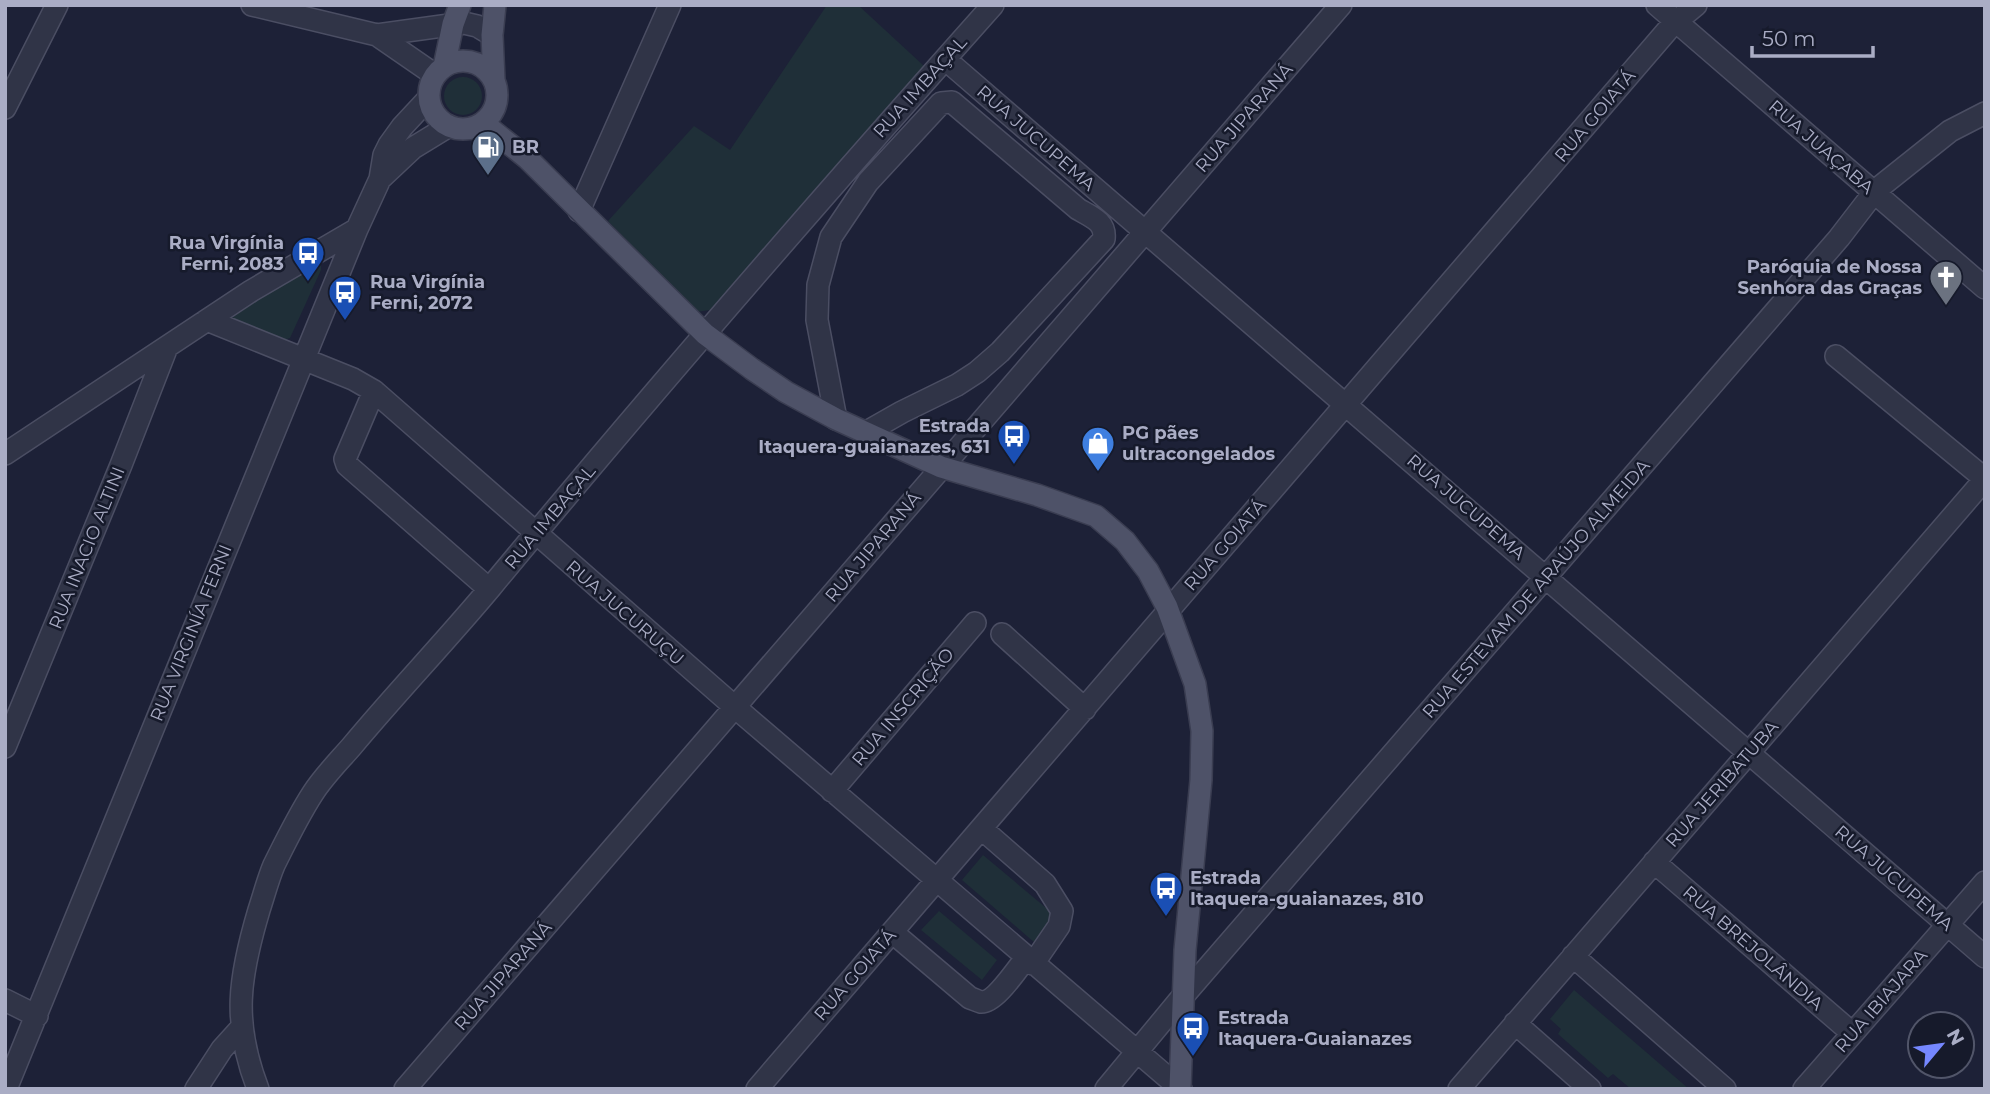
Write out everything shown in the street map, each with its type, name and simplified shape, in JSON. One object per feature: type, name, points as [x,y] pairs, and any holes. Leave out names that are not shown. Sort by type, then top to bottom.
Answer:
[{"type":"main road","points":[[456,15],[440,71],[430,86],[429,98],[439,119],[449,126],[472,128],[483,123],[492,114],[496,104],[498,92],[494,80],[492,35],[495,5]]},
{"type":"main road","points":[[440,71],[454,62],[466,61],[478,64],[494,80]]},
{"type":"main road","points":[[496,104],[527,158]]},
{"type":"main road","points":[[483,123],[527,158],[705,334],[786,392],[835,419],[941,467],[1062,503],[1096,516],[1125,541],[1148,571],[1169,611],[1195,684],[1202,731],[1201,780],[1185,950],[1181,1088]]},
{"type":"street","points":[[5,108],[11,81],[57,5]]},
{"type":"street","points":[[252,5],[377,36],[440,71]]},
{"type":"street","points":[[579,211],[670,5]]},
{"type":"street","name":"RUA IMBAÇAL","points":[[258,1089],[248,1063],[239,1009],[250,942],[272,870],[314,791],[705,334],[993,5]]},
{"type":"street","name":"RUA JIPARANÁ","points":[[405,1089],[1341,5]]},
{"type":"street","name":"RUA JUAÇABA","points":[[1657,5],[1874,193],[1981,278]]},
{"type":"street","name":"RUA GOIATÁ","points":[[757,1089],[1676,22],[1696,5]]},
{"type":"street","points":[[377,36],[418,31],[456,15],[492,35]]},
{"type":"street","name":"RUA JUCUPEMA","points":[[945,59],[1985,957]]},
{"type":"street","name":"RUA VIRGINÍA FERNI","points":[[6,1089],[181,654],[380,179],[384,155],[402,127],[429,98]]},
{"type":"street","points":[[835,419],[817,320],[818,285],[831,237],[875,174],[941,103],[952,102],[1078,209],[1100,222],[1104,228],[1104,239],[1000,352],[977,372],[865,433]]},
{"type":"street","name":"RUA ESTEVAM DE ARAÚJO ALMEIDA","points":[[1106,1089],[1839,238],[1874,193],[1950,131],[1985,113]]},
{"type":"street","name":"RUA VIRGINÍA FERNI","points":[[380,179],[413,148],[449,126]]},
{"type":"street","points":[[5,454],[251,291],[357,229]]},
{"type":"street","name":"RUA JUCURUÇU","points":[[208,320],[304,358],[374,391],[534,534],[1029,961]]},
{"type":"street","name":"RUA INACIO ALTINI","points":[[5,747],[167,347]]},
{"type":"street","points":[[1836,356],[1985,479]]},
{"type":"street","points":[[374,391],[345,462],[489,589]]},
{"type":"street","name":"RUA JERIBATUBA","points":[[1459,1089],[1985,479]]},
{"type":"street","name":"RUA INSCRIÇÃO","points":[[832,791],[975,623]]},
{"type":"street","points":[[1002,634],[1085,709]]},
{"type":"street","points":[[892,932],[970,998],[981,1002],[990,1000],[1029,961],[1059,926],[1062,911],[1045,884],[982,829]]},
{"type":"street","name":"RUA BREJOLÂNDIA","points":[[1654,862],[1852,1034]]},
{"type":"street","name":"RUA IBIAJARA","points":[[1804,1089],[1985,882]]},
{"type":"street","points":[[1573,956],[1725,1089]]},
{"type":"street","points":[[1029,961],[1181,1088]]},
{"type":"street","points":[[5,1000],[37,1016]]},
{"type":"street","points":[[1515,1023],[1590,1089]]},
{"type":"street","points":[[196,1089],[222,1049],[241,1028]]},
{"type":"shaded area","points":[[827,5],[858,5],[924,66],[710,310],[696,312],[608,221],[694,126],[730,150]]},
{"type":"shaded area","points":[[463,77],[476,83],[482,96],[476,109],[463,115],[450,109],[444,96],[450,83]]},
{"type":"shaded area","points":[[311,262],[321,265],[321,270],[290,338],[283,340],[229,320]]},
{"type":"shaded area","points":[[983,855],[1057,917],[1035,943],[962,880]]},
{"type":"shaded area","points":[[939,911],[997,960],[982,980],[921,930]]},
{"type":"shaded area","points":[[1574,990],[1689,1089],[1631,1089],[1613,1074],[1608,1078],[1558,1034],[1561,1029],[1550,1019]]},
{"type":"place","name":"BR","points":[[488,177]]},
{"type":"place","name":"Rua Virgínia Ferni, 2083","points":[[308,283]]},
{"type":"place","name":"Paróquia de Nossa Senhora das Graças","points":[[1946,307]]},
{"type":"place","name":"Rua Virgínia Ferni, 2072","points":[[345,322]]},
{"type":"place","name":"Estrada Itaquera-guaianazes, 631","points":[[1014,466]]},
{"type":"place","name":"PG pães ultracongelados","points":[[1098,473]]},
{"type":"place","name":"Estrada Itaquera-guaianazes, 810","points":[[1166,918]]},
{"type":"place","name":"Estrada Itaquera-Guaianazes","points":[[1193,1058]]}]
